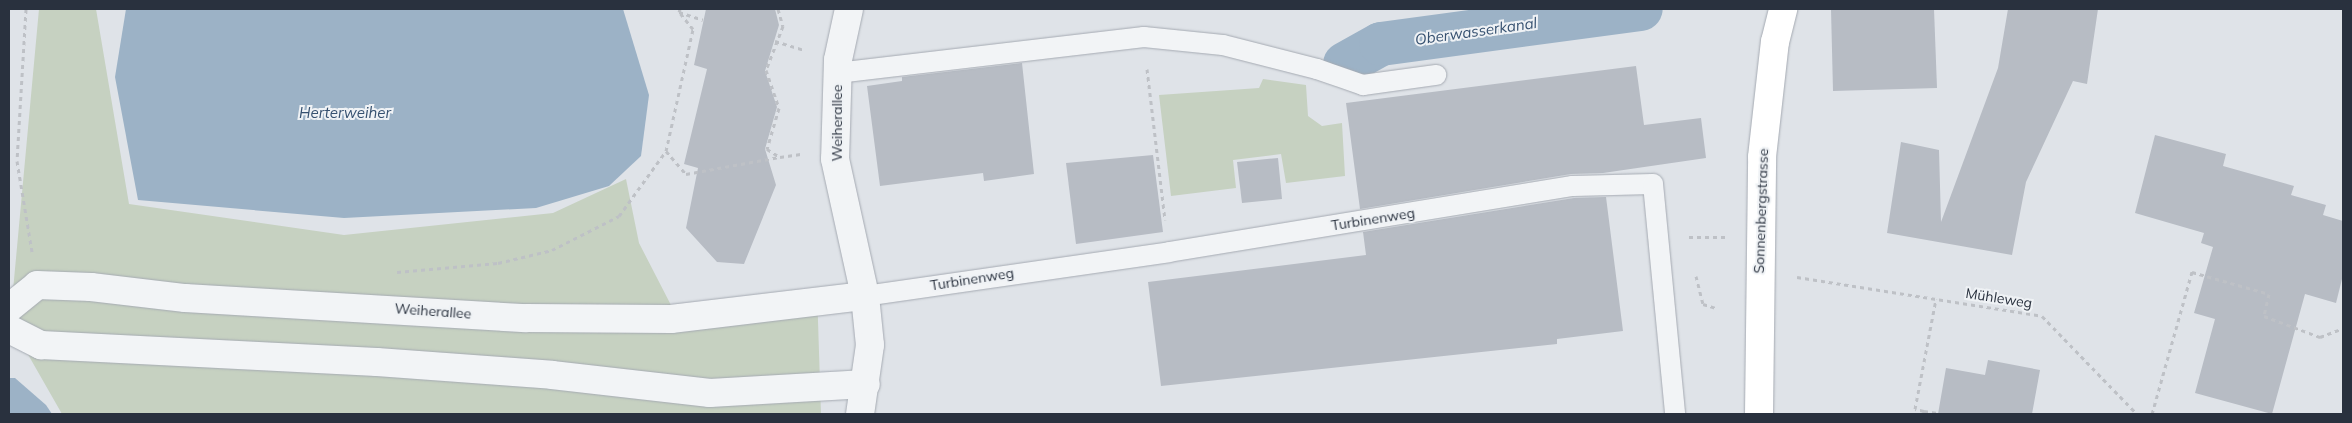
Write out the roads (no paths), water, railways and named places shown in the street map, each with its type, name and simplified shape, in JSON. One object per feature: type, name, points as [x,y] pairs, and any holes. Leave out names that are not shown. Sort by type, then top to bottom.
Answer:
[{"type":"street","name":"Weiherallee","points":[[849,9],[838,73],[835,148],[865,296],[870,345],[866,384],[860,414]]},
{"type":"street","name":"Sonnenbergstrasse","points":[[1759,414],[1762,157],[1776,42],[1783,9]]},
{"type":"street","name":"Weiherallee","points":[[9,308],[37,285],[91,287],[185,298],[362,306],[526,318],[671,319],[865,296]]},
{"type":"street","points":[[9,329],[41,345],[377,362],[552,375],[710,393],[866,384]]},
{"type":"lane","points":[[838,73],[1144,38],[1223,45],[1318,69],[1363,85],[1436,75]]},
{"type":"lane","name":"Turbinenweg","points":[[865,296],[1169,252],[1573,186],[1654,184],[1675,414]]},
{"type":"water","name":"Herterweiher","points":[[126,9],[623,9],[649,95],[641,156],[609,186],[536,208],[344,218],[138,200],[115,77]]},
{"type":"water","points":[[9,378],[15,378],[46,405],[52,414],[9,414]]},
{"type":"waterway","name":"Oberwasserkanal","points":[[1345,64],[1381,44],[1641,9]]}]
